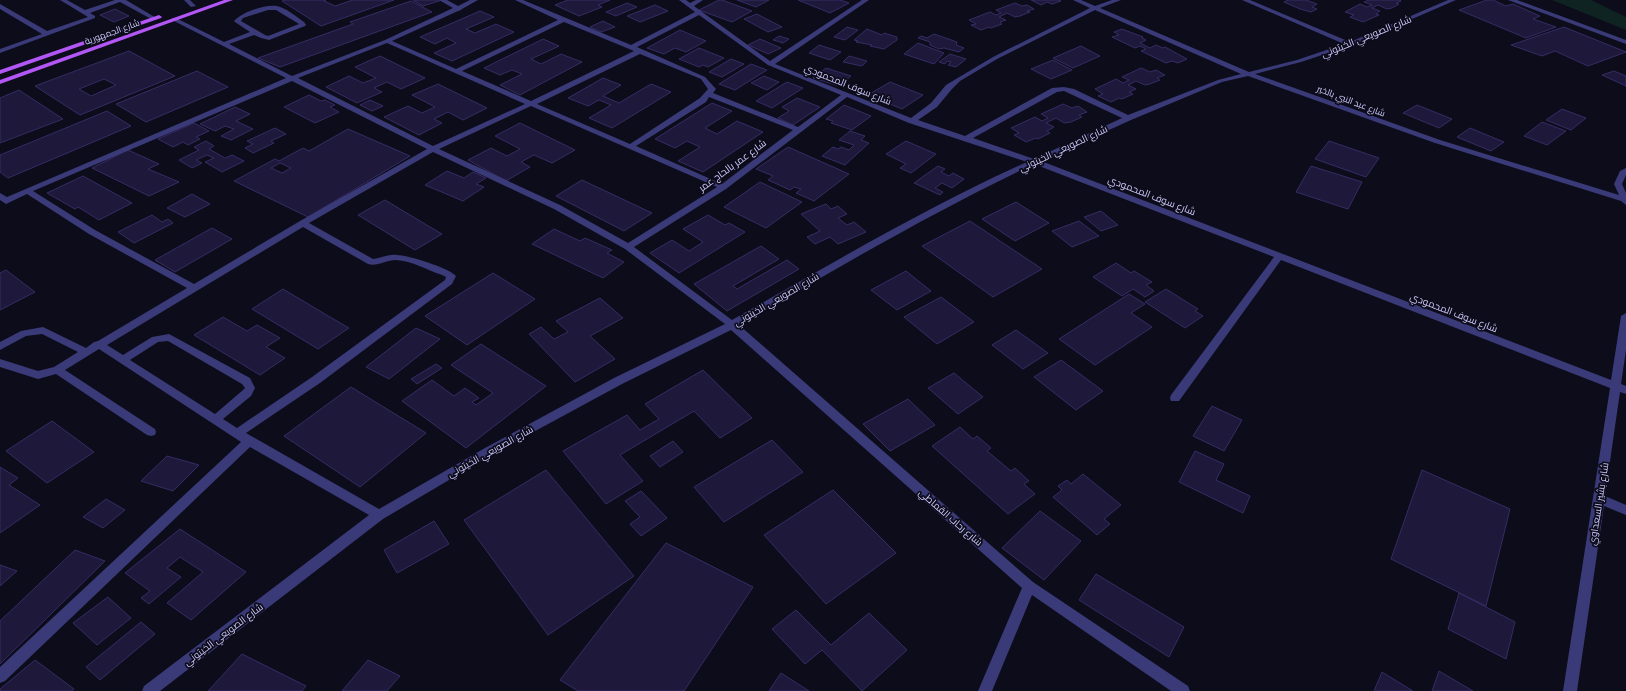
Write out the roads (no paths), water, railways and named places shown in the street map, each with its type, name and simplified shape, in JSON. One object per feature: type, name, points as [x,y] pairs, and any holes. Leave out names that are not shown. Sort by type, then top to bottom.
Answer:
[{"type":"main road","name":"شارع الجمهورية","points":[[0,72],[210,0]]},
{"type":"main road","name":"شارع الجمهورية","points":[[0,82],[230,0]]},
{"type":"street","points":[[0,51],[93,17],[63,0]]},
{"type":"street","points":[[86,12],[121,0],[155,18]]},
{"type":"street","points":[[187,0],[193,6]]},
{"type":"street","points":[[442,0],[459,8]]},
{"type":"street","points":[[2,201],[292,78],[387,41],[475,0]]},
{"type":"street","points":[[518,0],[703,78],[709,84],[712,89],[703,100],[631,146]]},
{"type":"street","name":"شارع سوف المحمودي","points":[[682,0],[770,64],[845,95],[912,121],[1033,161],[1621,388]]},
{"type":"street","points":[[690,6],[700,0]]},
{"type":"street","points":[[770,64],[866,0]]},
{"type":"street","name":"شارع عبد النبي بالخير","points":[[1076,0],[1250,75],[1420,136],[1625,201]]},
{"type":"street","points":[[912,121],[934,105],[949,87],[958,80],[1036,36],[1095,8],[1118,0]]},
{"type":"street","points":[[1245,0],[1350,44]]},
{"type":"street","name":"شارع الصويعي الخيتوني","points":[[149,691],[379,515],[489,451],[618,381],[732,325],[887,235],[974,189],[1128,118],[1220,81],[1250,75],[1350,44],[1453,0]]},
{"type":"street","points":[[1511,0],[1626,42]]},
{"type":"street","points":[[0,6],[47,34]]},
{"type":"street","points":[[224,44],[255,32],[266,38],[273,37],[299,28],[303,24],[275,8],[268,8],[237,20],[255,32]]},
{"type":"street","points":[[630,48],[699,13]]},
{"type":"street","name":"شارع رحاب القماطي","points":[[174,19],[434,149],[557,207],[628,247],[732,325],[1029,586],[1183,691]]},
{"type":"street","points":[[457,71],[563,20]]},
{"type":"street","points":[[387,41],[723,187]]},
{"type":"street","points":[[0,363],[38,375],[57,370],[98,344],[303,223],[434,149],[533,104],[640,51]]},
{"type":"street","points":[[966,139],[1055,90],[1064,89],[1071,91],[1128,118]]},
{"type":"street","points":[[709,94],[799,130]]},
{"type":"street","name":"شارع عمر بالحاج عمر","points":[[628,247],[723,187],[845,95]]},
{"type":"street","points":[[1625,201],[1618,184],[1626,170]]},
{"type":"street","points":[[27,191],[92,232],[194,288]]},
{"type":"street","points":[[238,433],[316,380],[449,282],[451,276],[404,258],[390,258],[381,262],[372,262],[303,223]]},
{"type":"street","points":[[1175,398],[1280,256]]},
{"type":"street","name":"شارع بشير السعداوي","points":[[1570,691],[1599,499],[1621,388],[1626,316]]},
{"type":"street","points":[[0,346],[24,333],[43,330],[86,352]]},
{"type":"street","points":[[122,360],[156,339],[169,337],[246,380],[250,388],[247,393],[216,419]]},
{"type":"street","points":[[98,344],[249,440],[379,515]]},
{"type":"street","points":[[57,370],[151,432]]},
{"type":"street","points":[[0,676],[249,440]]},
{"type":"street","points":[[1599,499],[1626,510]]},
{"type":"street","points":[[985,691],[1029,586]]}]
